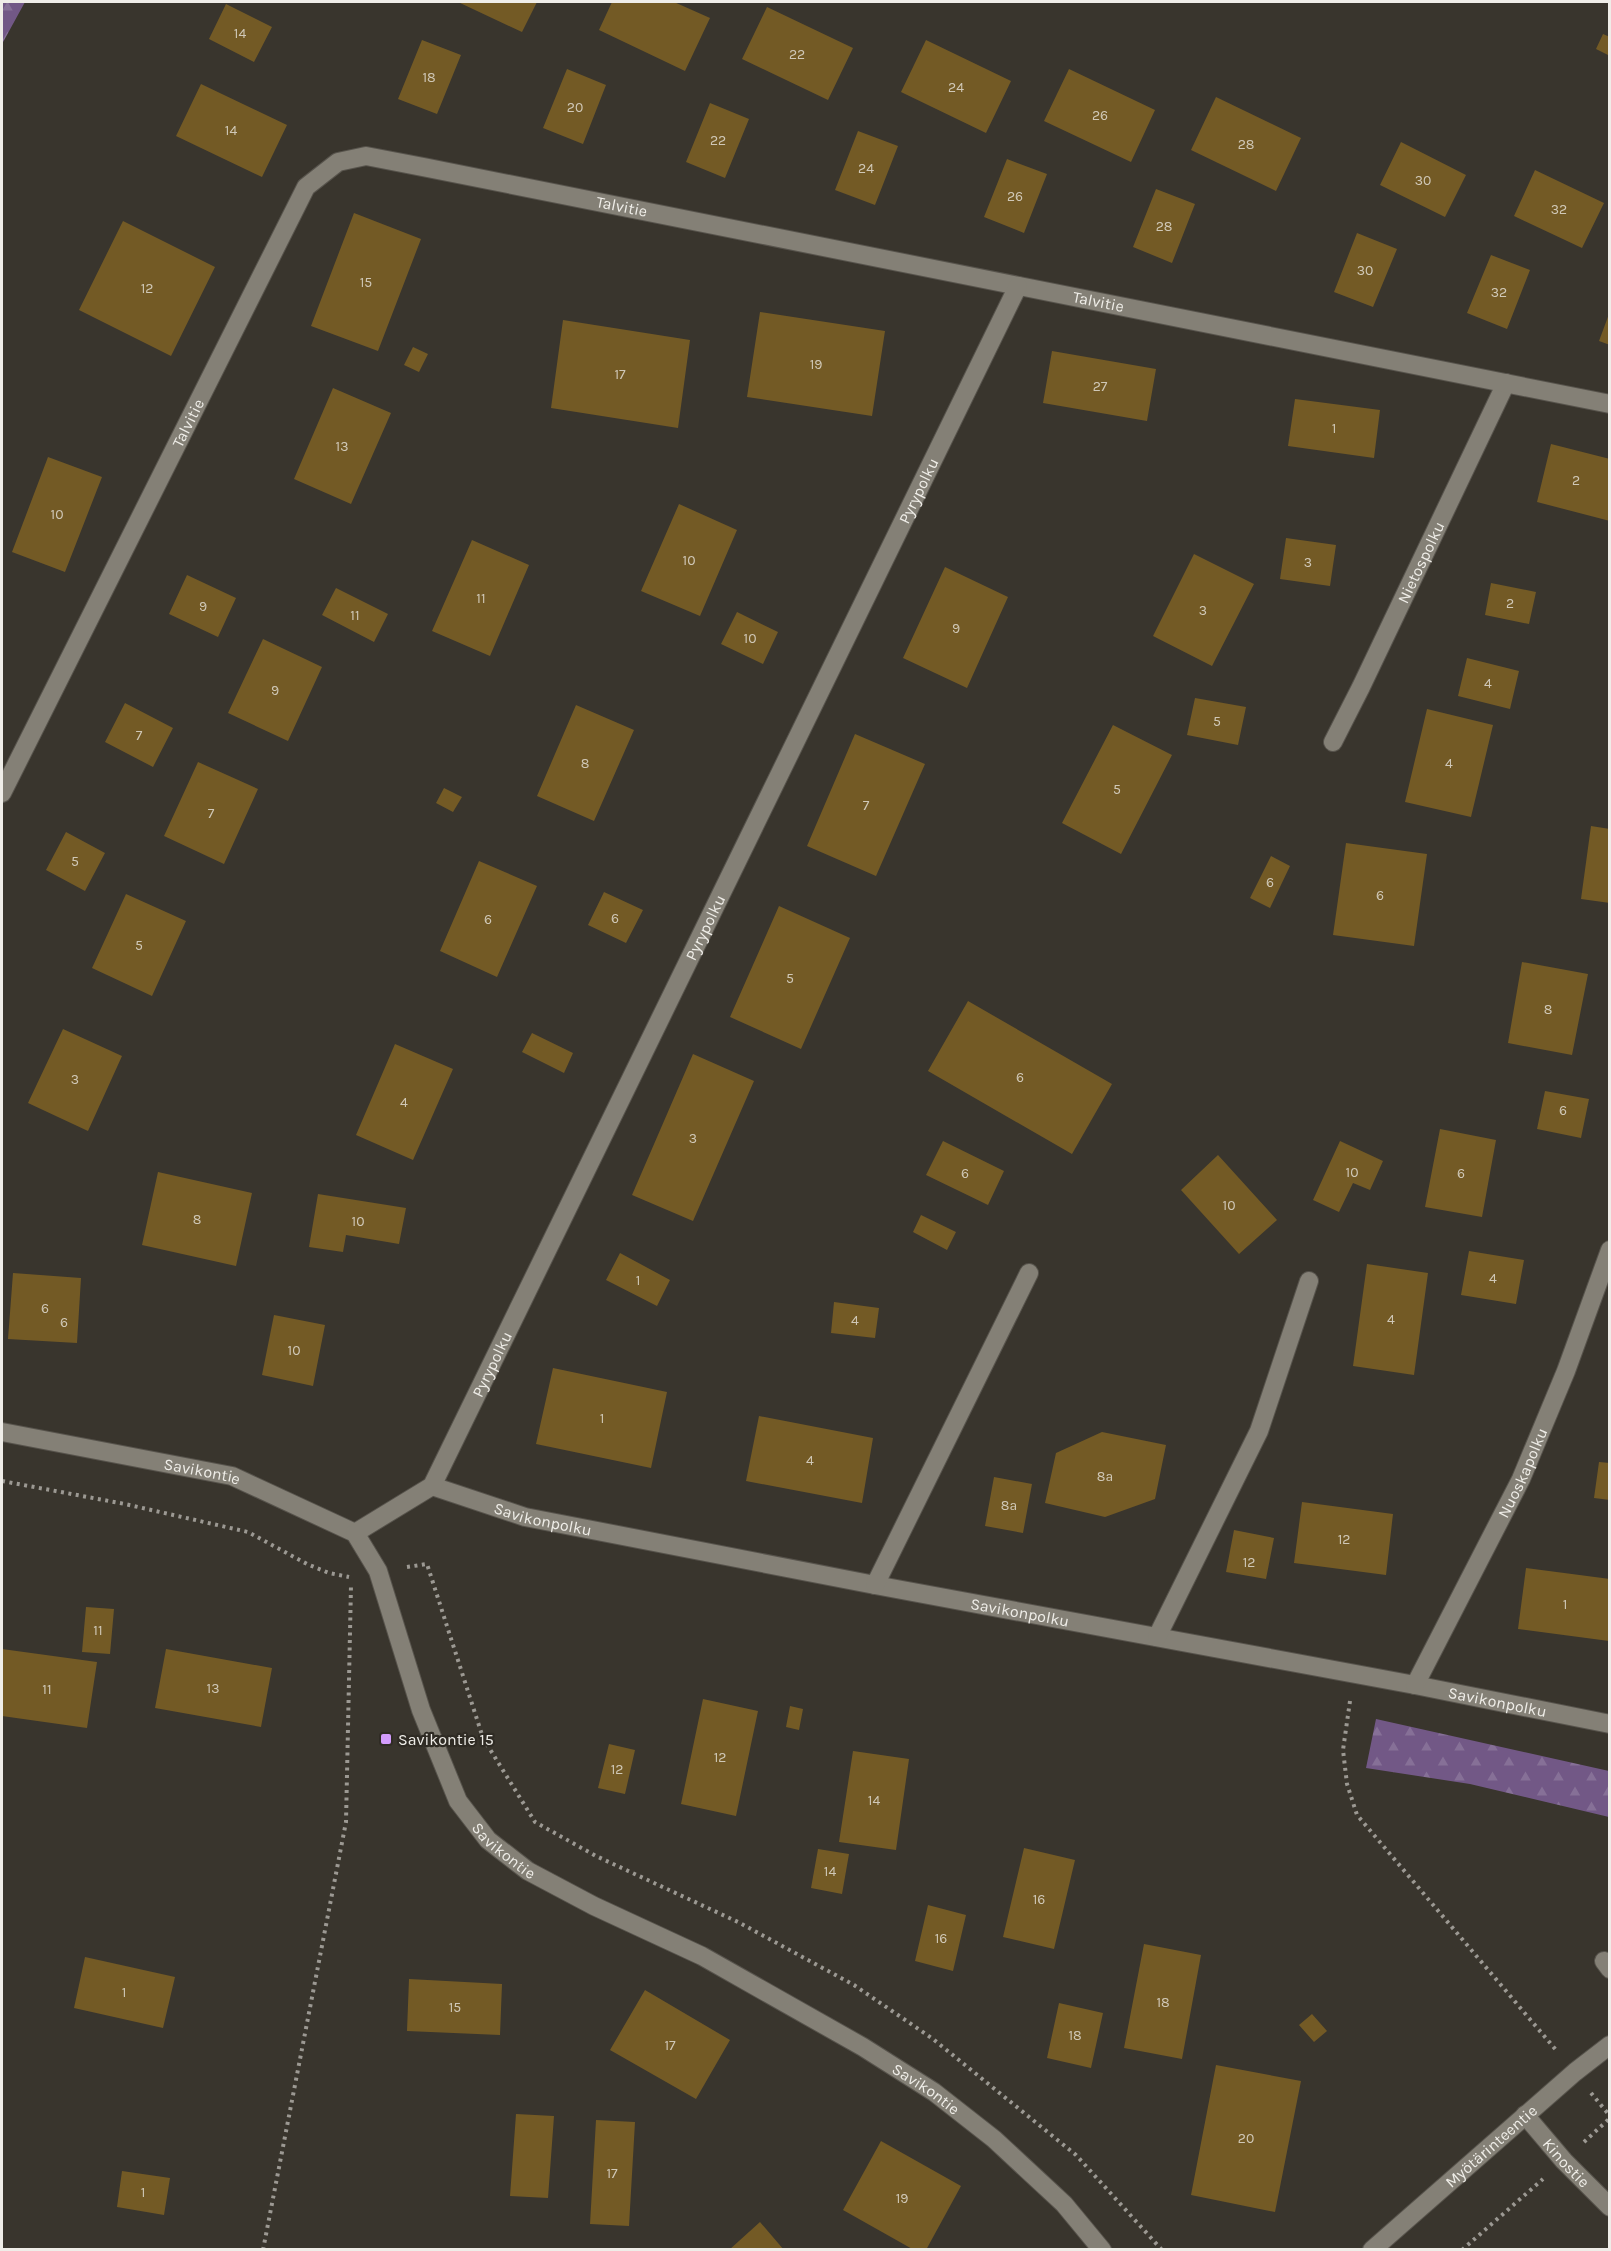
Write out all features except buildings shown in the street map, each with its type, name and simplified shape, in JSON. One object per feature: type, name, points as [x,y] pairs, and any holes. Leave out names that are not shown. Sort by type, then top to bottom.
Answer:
[{"type":"street","name":"Talvitie","points":[[2,793],[306,187],[338,162],[366,156],[691,218],[1610,404]]},
{"type":"street","name":"Pyrypolku","points":[[432,1486],[1018,286]]},
{"type":"street","name":"Nietospolku","points":[[1333,742],[1506,383]]},
{"type":"street","name":"Nuoskapolku","points":[[1414,1685],[1521,1479],[1566,1371],[1610,1250]]},
{"type":"street","points":[[875,1585],[1029,1273]]},
{"type":"street","points":[[1156,1636],[1259,1431],[1309,1281]]},
{"type":"street","name":"Savikontie","points":[[2,1432],[232,1476],[355,1533],[378,1571],[421,1710],[458,1801],[488,1840],[528,1872],[594,1906],[702,1956],[863,2047],[934,2092],[994,2139],[1064,2204],[1102,2250]]},
{"type":"street","points":[[355,1533],[432,1486]]},
{"type":"street","name":"Savikonpolku","points":[[432,1486],[525,1517],[1610,1724]]},
{"type":"street","name":"Myötärinteentie","points":[[1372,2250],[1525,2115],[1610,2045]]},
{"type":"street","name":"Kinostie","points":[[1525,2115],[1564,2161],[1610,2207]]},
{"type":"path","points":[[2,1481],[125,1504],[248,1532],[307,1564],[329,1573],[351,1578],[346,1822],[263,2250]]},
{"type":"path","points":[[378,1571],[426,1564],[483,1738],[535,1822],[596,1856],[738,1922],[874,1998],[933,2039],[1076,2155],[1162,2250]]},
{"type":"path","points":[[1354,1675],[1343,1750],[1347,1784],[1358,1815],[1575,2072],[1610,2117],[1564,2161],[1462,2250]]},
{"type":"green space","points":[[2,2],[25,2],[2,44]]},
{"type":"green space","points":[[1376,1719],[1609,1771],[1609,1817],[1470,1784],[1366,1768]]},
{"type":"place","name":"Savikontie 15","points":[[386,1739]]}]
